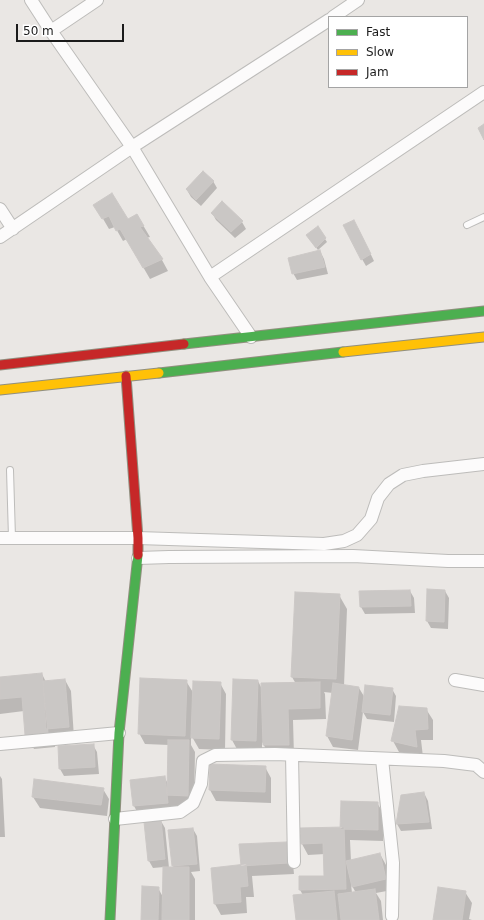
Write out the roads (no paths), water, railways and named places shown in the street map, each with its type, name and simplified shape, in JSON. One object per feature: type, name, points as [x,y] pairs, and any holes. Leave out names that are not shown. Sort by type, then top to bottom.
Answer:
[{"type":"main road","points":[[0,365],[484,311]]},
{"type":"main road","points":[[0,390],[484,337]]},
{"type":"main road","points":[[110,920],[119,733],[138,558],[138,538],[126,376]]},
{"type":"street","points":[[31,0],[132,147],[210,277],[251,337]]},
{"type":"street","points":[[52,31],[97,0]]},
{"type":"street","points":[[334,16],[358,0]]},
{"type":"street","points":[[0,237],[132,147],[328,21]]},
{"type":"street","points":[[210,277],[484,92]]},
{"type":"street","points":[[0,209],[13,229]]},
{"type":"street","points":[[6,538],[138,538],[324,544],[344,541],[356,535],[371,519],[378,498],[389,484],[403,475],[423,471],[484,464]]},
{"type":"street","points":[[138,558],[352,556],[448,561],[484,561]]},
{"type":"street","points":[[455,680],[484,685]]},
{"type":"street","points":[[0,744],[119,733]]},
{"type":"street","points":[[115,819],[180,812],[193,803],[201,784],[203,761],[215,755],[275,754],[452,762],[476,765],[484,772]]},
{"type":"street","points":[[292,755],[294,862]]},
{"type":"street","points":[[382,759],[393,863],[392,916]]},
{"type":"lane","points":[[467,225],[484,217]]},
{"type":"lane","points":[[6,538],[10,470]]}]
